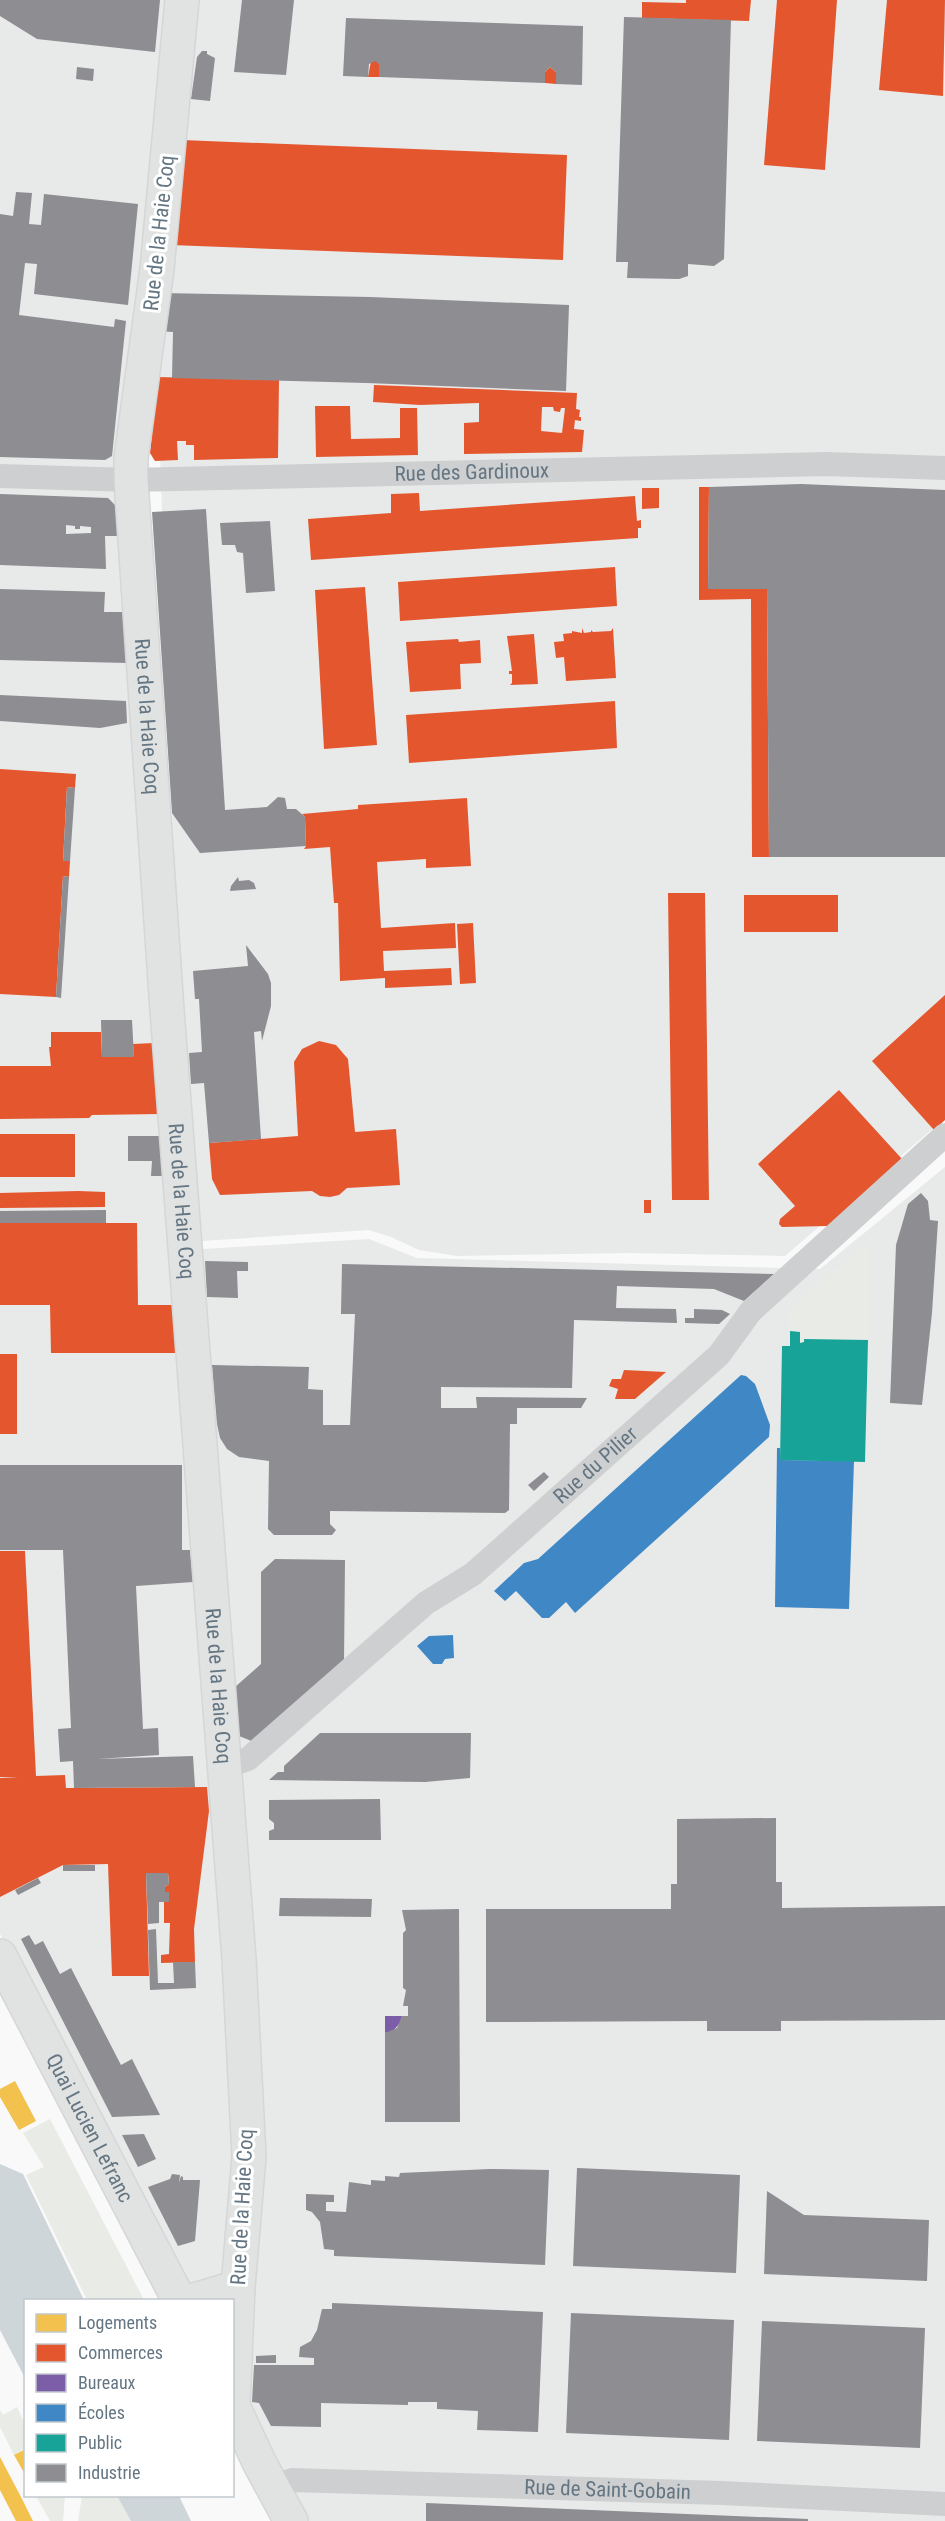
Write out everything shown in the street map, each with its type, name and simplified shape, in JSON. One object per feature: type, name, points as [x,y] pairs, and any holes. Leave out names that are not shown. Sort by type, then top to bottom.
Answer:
[{"type":"main road","name":"Rue de la Haie Coq","points":[[182,0],[156,269],[131,458],[131,480],[167,1010],[235,1888],[249,2157],[238,2287],[234,2381]]},
{"type":"main road","name":"Quai Lucien Lefranc","points":[[0,1956],[178,2299]]},
{"type":"main road","points":[[200,2299],[238,2287]]},
{"type":"main road","points":[[234,2407],[291,2521]]},
{"type":"street","name":"Rue des Gardinoux","points":[[0,476],[131,480],[826,464],[945,468]]},
{"type":"street","name":"Rue du Pilier","points":[[225,1767],[248,1759],[426,1603],[473,1574],[719,1355],[751,1311],[945,1135]]},
{"type":"street","name":"Rue de Saint-Gobain","points":[[273,2487],[292,2480],[304,2480],[721,2493],[945,2504]]},
{"type":"shaded area","points":[[0,0],[172,0],[123,495],[170,1251],[369,1239],[417,1258],[820,1269],[945,1167],[945,2521],[298,2521],[234,2395],[234,2299],[186,2299],[0,1934]]},
{"type":"shaded area","points":[[184,0],[945,0],[945,1118],[785,1256],[628,1253],[457,1256],[419,1250],[369,1230],[186,1242],[156,331]]},
{"type":"shaded area","points":[[868,1240],[868,1340],[805,1339],[800,1343],[800,1332],[790,1331],[787,1313]]},
{"type":"shaded area","points":[[50,2119],[143,2299],[87,2299],[26,2175],[44,2167],[23,2133]]},
{"type":"shaded area","points":[[0,2164],[23,2174],[84,2299],[24,2299],[24,2376],[0,2330]]},
{"type":"shaded area","points":[[17,2407],[24,2422],[24,2450],[14,2455],[0,2427],[0,2410],[3,2415]]},
{"type":"shaded area","points":[[37,2497],[65,2497],[63,2521],[50,2521]]},
{"type":"shaded area","points":[[82,2497],[118,2497],[131,2521],[78,2521]]},
{"type":"shaded area","points":[[118,2497],[179,2497],[191,2521],[131,2521]]},
{"type":"building: Logements","points":[[15,2081],[36,2121],[19,2130],[0,2097],[0,2089]]},
{"type":"building: Logements","points":[[24,2450],[24,2472],[14,2455]]},
{"type":"building: Logements","points":[[0,2457],[33,2521],[16,2521],[0,2490]]},
{"type":"building: Commerces","points":[[686,0],[751,0],[749,21],[642,18],[642,2],[686,3]]},
{"type":"building: Commerces","points":[[777,0],[837,0],[825,170],[764,165]]},
{"type":"building: Commerces","points":[[887,0],[945,0],[943,96],[879,90]]},
{"type":"building: Commerces","points":[[371,61],[377,61],[379,64],[379,77],[368,77]]},
{"type":"building: Commerces","points":[[550,67],[556,72],[556,84],[545,83],[545,72]]},
{"type":"building: Commerces","points":[[182,140],[567,155],[563,260],[171,245]]},
{"type":"building: Commerces","points":[[158,377],[279,380],[278,458],[194,460],[194,445],[186,445],[186,441],[177,441],[178,460],[155,461],[150,453]]},
{"type":"building: Commerces","points":[[374,385],[577,393],[576,409],[580,410],[581,421],[575,420],[574,429],[584,430],[582,452],[464,454],[464,423],[479,422],[479,403],[420,405],[373,402]],"holes":[[[542,407],[553,407],[554,411],[560,412],[561,408],[565,408],[562,433],[541,431]]]},
{"type":"building: Commerces","points":[[315,406],[350,406],[351,439],[400,438],[400,408],[417,408],[418,455],[316,457]]},
{"type":"building: Commerces","points":[[699,487],[709,487],[708,589],[767,589],[769,857],[752,857],[751,599],[699,600]]},
{"type":"building: Commerces","points":[[642,488],[659,488],[659,508],[642,509]]},
{"type":"building: Commerces","points":[[419,493],[420,511],[635,496],[637,521],[641,520],[641,528],[638,528],[638,538],[311,560],[308,519],[391,513],[391,494]]},
{"type":"building: Commerces","points":[[615,567],[617,606],[400,621],[398,582]]},
{"type":"building: Commerces","points":[[365,587],[377,745],[324,749],[315,590]]},
{"type":"building: Commerces","points":[[582,628],[584,633],[591,632],[591,630],[593,632],[611,631],[613,628],[616,678],[566,681],[564,657],[556,658],[554,642],[564,641],[563,634],[572,633],[572,631],[582,633]]},
{"type":"building: Commerces","points":[[534,634],[538,684],[510,685],[512,674],[509,674],[509,671],[512,671],[507,636]]},
{"type":"building: Commerces","points":[[458,639],[459,642],[480,640],[481,663],[460,664],[461,689],[410,692],[406,642]]},
{"type":"building: Commerces","points":[[615,701],[617,748],[409,763],[406,715]]},
{"type":"building: Commerces","points":[[0,769],[76,774],[75,788],[67,787],[63,861],[70,861],[69,877],[63,876],[56,997],[0,994]]},
{"type":"building: Commerces","points":[[467,798],[471,866],[426,868],[426,859],[377,862],[381,928],[455,923],[456,948],[383,951],[384,971],[451,968],[452,985],[385,988],[385,978],[340,981],[338,903],[334,903],[330,847],[304,849],[306,846],[305,817],[302,814],[358,809],[358,805]]},
{"type":"building: Commerces","points":[[668,893],[705,893],[709,1200],[672,1200]]},
{"type":"building: Commerces","points":[[744,895],[838,895],[838,932],[744,932]]},
{"type":"building: Commerces","points":[[473,923],[476,983],[460,984],[457,924]]},
{"type":"building: Commerces","points":[[945,995],[945,1120],[934,1130],[872,1061]]},
{"type":"building: Commerces","points":[[51,1032],[101,1032],[102,1057],[134,1057],[133,1044],[154,1043],[159,1114],[0,1119],[0,1066],[51,1066],[49,1047],[51,1047]]},
{"type":"building: Commerces","points":[[319,1041],[336,1045],[348,1059],[355,1132],[396,1129],[400,1185],[347,1188],[339,1195],[330,1197],[320,1196],[312,1191],[220,1195],[212,1179],[209,1143],[298,1136],[294,1062],[302,1049]]},
{"type":"building: Commerces","points":[[839,1090],[902,1159],[828,1226],[782,1227],[779,1224],[780,1219],[795,1206],[758,1164]]},
{"type":"building: Commerces","points":[[0,1134],[75,1134],[75,1177],[0,1177]]},
{"type":"building: Commerces","points":[[105,1192],[105,1207],[0,1208],[0,1193]]},
{"type":"building: Commerces","points":[[644,1200],[651,1200],[651,1213],[644,1213]]},
{"type":"building: Commerces","points":[[0,1223],[137,1223],[138,1305],[172,1305],[176,1353],[51,1353],[50,1305],[0,1305]]},
{"type":"building: Commerces","points":[[0,1354],[17,1354],[17,1434],[0,1434]]},
{"type":"building: Commerces","points":[[624,1370],[666,1372],[635,1399],[615,1399],[618,1389],[609,1386],[612,1379],[621,1379]]},
{"type":"building: Commerces","points":[[0,1551],[25,1551],[36,1776],[65,1775],[66,1788],[207,1787],[209,1811],[194,1929],[195,1962],[161,1963],[161,1955],[169,1954],[170,1923],[164,1923],[164,1902],[169,1902],[169,1892],[165,1892],[165,1887],[169,1884],[168,1873],[146,1873],[149,1976],[112,1976],[108,1864],[63,1865],[0,1897],[0,1778],[18,1777],[0,1777]]},
{"type":"building: Bureaux","points":[[385,2016],[402,2016],[400,2023],[393,2031],[385,2033]]},
{"type":"building: Écoles","points":[[741,1375],[746,1376],[755,1384],[770,1425],[769,1437],[575,1613],[566,1602],[549,1618],[542,1618],[516,1591],[505,1601],[494,1591],[524,1563],[538,1559]]},
{"type":"building: Écoles","points":[[777,1448],[780,1448],[780,1460],[854,1461],[849,1609],[775,1607]]},
{"type":"building: Écoles","points":[[453,1635],[454,1658],[445,1659],[442,1664],[433,1664],[417,1646],[429,1636]]},
{"type":"building: Public","points":[[790,1331],[800,1332],[800,1343],[804,1342],[804,1339],[868,1340],[865,1462],[780,1460],[782,1346],[790,1346]]},
{"type":"building: Industrie","points":[[0,0],[160,0],[155,52],[37,39],[0,16]]},
{"type":"building: Industrie","points":[[242,0],[294,0],[286,75],[234,72]]},
{"type":"building: Industrie","points":[[624,17],[731,20],[724,259],[714,266],[688,264],[688,276],[679,279],[627,278],[628,262],[616,262]]},
{"type":"building: Industrie","points":[[346,18],[583,26],[582,85],[556,84],[556,72],[550,67],[545,72],[545,83],[379,77],[379,64],[375,61],[369,64],[368,77],[343,76]]},
{"type":"building: Industrie","points":[[202,51],[207,51],[207,54],[215,58],[210,101],[191,99],[197,57]]},
{"type":"building: Industrie","points":[[77,67],[94,69],[93,81],[76,79]]},
{"type":"building: Industrie","points":[[16,192],[32,193],[29,224],[41,225],[44,194],[138,204],[128,305],[34,294],[37,264],[25,263],[19,315],[114,327],[115,319],[126,321],[112,456],[105,460],[0,457],[0,214],[13,216]]},
{"type":"building: Industrie","points":[[159,293],[370,297],[569,305],[566,391],[172,378],[173,332],[156,331]]},
{"type":"building: Industrie","points":[[801,484],[945,490],[945,857],[769,857],[767,589],[708,589],[709,487]]},
{"type":"building: Industrie","points":[[0,494],[108,498],[116,506],[118,536],[105,536],[106,569],[0,565]],"holes":[[[66,525],[75,526],[75,529],[80,529],[80,526],[91,527],[91,533],[66,534]]]},
{"type":"building: Industrie","points":[[206,509],[225,810],[267,807],[278,797],[285,798],[287,809],[296,809],[305,817],[306,846],[200,853],[172,813],[152,512]]},
{"type":"building: Industrie","points":[[270,521],[275,591],[246,593],[243,553],[237,552],[235,545],[222,545],[220,523]]},
{"type":"building: Industrie","points":[[0,589],[105,592],[104,612],[123,612],[128,663],[0,660]]},
{"type":"building: Industrie","points":[[0,695],[126,701],[127,723],[100,728],[0,721]]},
{"type":"building: Industrie","points":[[67,787],[75,788],[70,861],[63,861]]},
{"type":"building: Industrie","points":[[63,876],[69,877],[61,998],[56,997]]},
{"type":"building: Industrie","points":[[238,877],[239,881],[249,880],[254,883],[256,889],[230,891]]},
{"type":"building: Industrie","points":[[246,945],[268,974],[271,983],[271,1006],[262,1041],[261,1031],[254,1032],[261,1139],[209,1143],[204,1083],[191,1084],[189,1053],[202,1052],[199,999],[195,999],[193,971],[248,966]]},
{"type":"building: Industrie","points":[[101,1020],[132,1020],[134,1057],[102,1057]]},
{"type":"building: Industrie","points":[[128,1136],[161,1136],[163,1176],[151,1176],[152,1161],[128,1161]]},
{"type":"building: Industrie","points":[[921,1193],[928,1201],[930,1220],[938,1221],[932,1313],[922,1405],[890,1403],[896,1245],[908,1204]]},
{"type":"building: Industrie","points":[[106,1210],[106,1223],[0,1223],[0,1211]]},
{"type":"building: Industrie","points":[[205,1261],[248,1262],[248,1271],[237,1271],[238,1298],[207,1297]]},
{"type":"building: Industrie","points":[[342,1264],[774,1274],[744,1301],[714,1289],[617,1286],[616,1308],[676,1309],[677,1323],[574,1320],[572,1388],[441,1387],[441,1408],[477,1408],[476,1397],[587,1398],[581,1408],[517,1408],[517,1424],[510,1424],[509,1510],[505,1513],[330,1511],[330,1524],[336,1530],[332,1535],[274,1535],[268,1529],[269,1461],[239,1457],[227,1449],[220,1438],[212,1365],[309,1367],[308,1389],[323,1390],[323,1425],[350,1425],[355,1314],[341,1314]]},
{"type":"building: Industrie","points":[[694,1309],[722,1310],[730,1314],[719,1324],[685,1323],[685,1318],[694,1318]]},
{"type":"building: Industrie","points":[[0,1465],[182,1465],[182,1550],[190,1550],[193,1582],[136,1586],[143,1729],[158,1728],[159,1755],[97,1759],[193,1756],[195,1787],[74,1788],[73,1761],[60,1762],[58,1729],[71,1728],[63,1550],[0,1550]]},
{"type":"building: Industrie","points":[[544,1472],[549,1477],[534,1491],[528,1485]]},
{"type":"building: Industrie","points":[[275,1559],[345,1560],[344,1662],[254,1742],[239,1736],[235,1687],[261,1664],[261,1572]]},
{"type":"building: Industrie","points":[[320,1733],[471,1733],[470,1778],[425,1782],[269,1780],[278,1772],[284,1772],[284,1766]]},
{"type":"building: Industrie","points":[[380,1799],[381,1840],[269,1840],[269,1831],[274,1829],[274,1823],[269,1819],[269,1800]]},
{"type":"building: Industrie","points":[[776,1818],[776,1882],[782,1882],[782,1908],[945,1906],[945,2020],[781,2021],[781,2031],[707,2031],[707,2021],[486,2022],[486,1909],[671,1909],[671,1884],[677,1884],[677,1819]]},
{"type":"building: Industrie","points":[[63,1865],[95,1865],[95,1871],[63,1871]]},
{"type":"building: Industrie","points":[[146,1873],[168,1873],[169,1884],[165,1887],[165,1892],[169,1892],[169,1902],[159,1902],[159,1923],[148,1924]]},
{"type":"building: Industrie","points":[[38,1878],[41,1883],[18,1895],[15,1890]]},
{"type":"building: Industrie","points":[[280,1898],[372,1899],[371,1917],[279,1916]]},
{"type":"building: Industrie","points":[[459,1909],[460,2122],[385,2122],[385,2033],[397,2028],[402,2016],[408,2016],[408,2006],[403,2006],[406,1990],[403,1988],[403,1933],[406,1930],[402,1910]]},
{"type":"building: Industrie","points":[[156,1929],[158,1983],[174,1983],[173,1962],[195,1962],[196,1988],[150,1990],[148,1930]]},
{"type":"building: Industrie","points":[[29,1935],[35,1945],[43,1941],[60,1974],[71,1968],[121,2065],[132,2059],[160,2115],[112,2117],[21,1939]]},
{"type":"building: Industrie","points":[[144,2134],[156,2159],[138,2167],[122,2135]]},
{"type":"building: Industrie","points":[[577,2168],[740,2175],[736,2273],[573,2266]]},
{"type":"building: Industrie","points":[[490,2169],[549,2170],[545,2265],[334,2256],[334,2250],[324,2249],[320,2222],[312,2212],[306,2210],[306,2194],[334,2195],[334,2202],[326,2202],[326,2211],[346,2212],[349,2182],[371,2185],[371,2180],[385,2181],[385,2176],[399,2177],[400,2173]]},
{"type":"building: Industrie","points":[[172,2174],[180,2175],[179,2183],[181,2176],[183,2180],[200,2180],[195,2241],[178,2246],[148,2187],[170,2179]]},
{"type":"building: Industrie","points":[[767,2191],[804,2215],[929,2220],[927,2281],[764,2274]]},
{"type":"building: Industrie","points":[[332,2303],[543,2312],[538,2432],[477,2430],[478,2411],[437,2409],[437,2402],[408,2402],[408,2405],[321,2403],[321,2427],[271,2426],[259,2403],[252,2402],[254,2365],[314,2365],[314,2358],[299,2357],[300,2347],[311,2341],[317,2330],[322,2309],[332,2309]]},
{"type":"building: Industrie","points":[[571,2313],[734,2320],[729,2440],[566,2433]]},
{"type":"building: Industrie","points":[[762,2321],[925,2328],[920,2448],[757,2441]]},
{"type":"building: Industrie","points":[[276,2355],[276,2363],[256,2363],[256,2356]]},
{"type":"building: Industrie","points":[[426,2503],[808,2519],[808,2521],[426,2521]]}]
